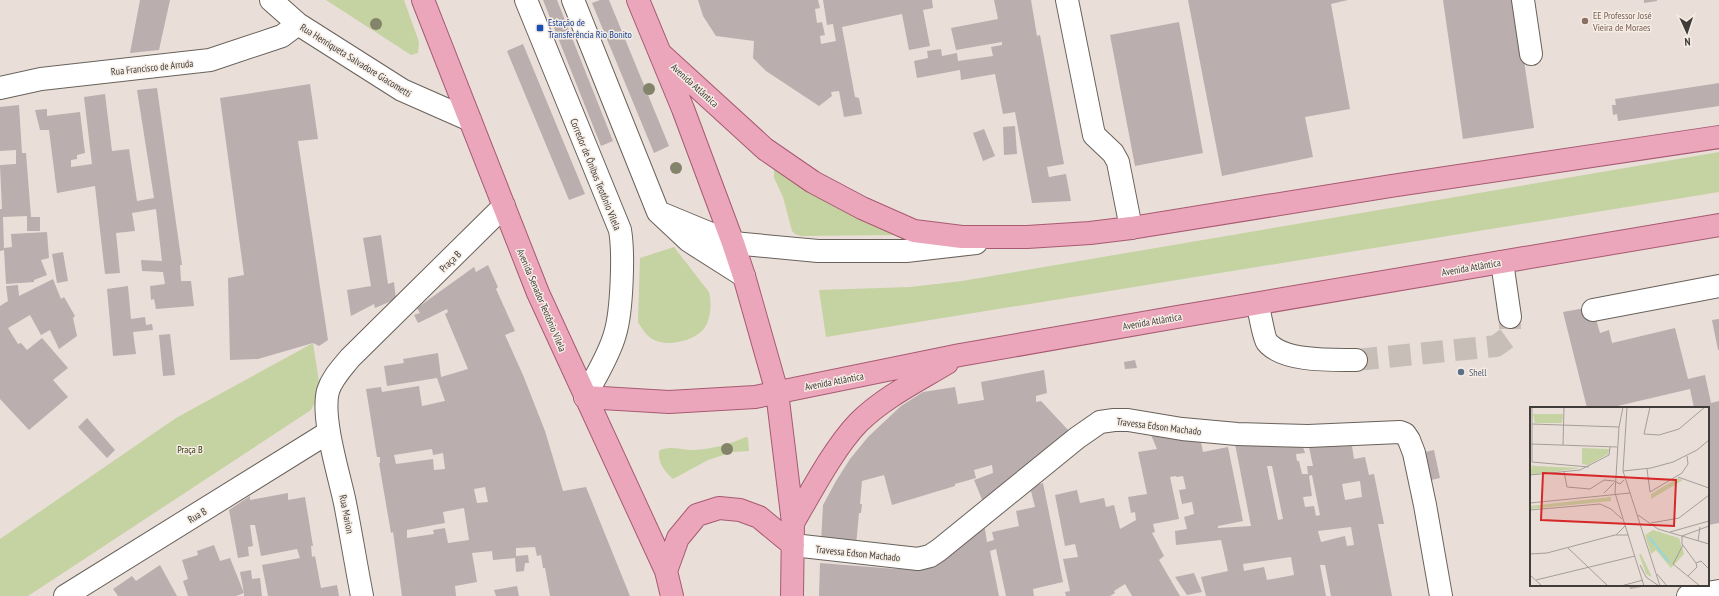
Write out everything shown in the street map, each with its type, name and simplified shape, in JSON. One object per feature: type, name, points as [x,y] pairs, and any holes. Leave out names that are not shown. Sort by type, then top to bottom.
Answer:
[{"type":"main road","name":"Avenida Senador Teotônio Vilela","points":[[423,0],[538,293],[666,571],[672,596]]},
{"type":"main road","points":[[638,0],[661,54],[733,243],[744,276],[777,392],[793,523],[792,596]]},
{"type":"main road","name":"Avenida Atlântica","points":[[661,54],[765,149],[813,182],[862,208],[914,231],[962,237],[1027,237],[1090,233],[1131,228],[1391,186],[1719,137]]},
{"type":"main road","name":"Avenida Atlântica","points":[[585,397],[669,402],[755,397],[960,355],[1719,226]]},
{"type":"main road","points":[[793,523],[838,450],[858,423],[887,400],[960,355]]},
{"type":"main road","points":[[666,571],[678,538],[697,515],[719,508],[740,510],[759,517],[793,545]]},
{"type":"street","name":"Rua Henriqueta Salvadore Giacometti","points":[[271,0],[298,24],[402,90],[470,120]]},
{"type":"street","name":"Corredor de Ônibus Teotônio Vilela","points":[[526,0],[620,230],[622,243],[619,304],[615,333],[605,358],[585,397]]},
{"type":"street","points":[[573,0],[658,212],[689,241],[744,276]]},
{"type":"street","points":[[1067,0],[1094,135],[1113,153],[1118,162],[1131,228]]},
{"type":"street","points":[[1523,0],[1531,54]]},
{"type":"street","name":"Rua Francisco de Arruda","points":[[0,88],[41,79],[210,60],[282,36],[298,24]]},
{"type":"street","name":"Praça B","points":[[329,432],[327,405],[328,392],[334,377],[379,329],[419,292],[504,206]]},
{"type":"street","points":[[658,212],[733,243],[818,251],[906,251],[1027,237]]},
{"type":"street","points":[[1502,262],[1510,317]]},
{"type":"street","points":[[1593,310],[1719,286]]},
{"type":"street","points":[[1258,304],[1267,342],[1280,352],[1316,360],[1356,360]]},
{"type":"street","name":"Travessa Edson Machado","points":[[793,545],[918,559],[930,556],[987,512],[1072,442],[1100,422],[1128,420],[1182,429],[1237,434],[1308,436],[1400,432],[1405,434],[1414,453],[1441,596]]},
{"type":"street","name":"Rua B","points":[[65,596],[329,432]]},
{"type":"street","name":"Rua Marion","points":[[329,432],[345,503],[362,596]]},
{"type":"street","points":[[1688,596],[1719,591]]},
{"type":"green space","points":[[326,0],[404,0],[419,42],[418,53],[411,55]]},
{"type":"green space","points":[[1719,152],[1719,192],[826,337],[819,290],[910,287],[962,281]]},
{"type":"green space","points":[[774,168],[898,235],[801,236],[795,234],[792,231],[783,197],[774,178]]},
{"type":"green space","points":[[674,247],[709,292],[710,313],[705,327],[697,335],[678,342],[664,343],[652,339],[644,332],[638,322],[640,258]]},
{"type":"green space","name":"Praça B","points":[[313,343],[319,382],[319,394],[311,410],[28,596],[0,596],[0,539],[176,418]]},
{"type":"green space","points":[[746,437],[748,438],[749,451],[733,452],[708,460],[673,479],[664,470],[661,463],[659,451],[662,449],[707,449]]},
{"type":"building","points":[[140,0],[170,0],[159,50],[130,53]]},
{"type":"building","points":[[543,0],[557,0],[613,141],[601,146]]},
{"type":"building","points":[[600,0],[609,0],[669,146],[654,153],[592,3]]},
{"type":"building","points":[[698,0],[818,0],[820,8],[815,9],[817,23],[822,22],[825,35],[820,36],[821,44],[836,41],[833,24],[827,25],[823,0],[932,0],[933,8],[923,10],[930,46],[909,50],[902,14],[842,27],[855,97],[859,98],[862,114],[844,117],[839,91],[831,92],[832,96],[819,106],[766,71],[753,58],[754,41],[716,36],[703,16]]},
{"type":"building","points":[[994,0],[1031,0],[1037,36],[1040,35],[1064,164],[1047,167],[1049,177],[1066,174],[1071,201],[1032,203],[1015,112],[1003,114],[995,74],[961,80],[960,70],[917,78],[914,61],[928,58],[927,51],[941,49],[942,56],[957,53],[958,61],[993,56],[991,47],[1002,45],[1002,42],[956,50],[951,28],[998,19]]},
{"type":"building","points":[[1188,0],[1348,0],[1331,4],[1350,109],[1305,117],[1313,157],[1222,176]]},
{"type":"building","points":[[1443,0],[1515,0],[1534,128],[1463,139]]},
{"type":"building","points":[[1644,0],[1657,0],[1657,1],[1644,3]]},
{"type":"building","points":[[1179,22],[1203,153],[1135,166],[1110,35]]},
{"type":"building","points":[[523,44],[585,194],[569,200],[507,51]]},
{"type":"building","points":[[1719,83],[1719,106],[1618,121],[1617,114],[1613,115],[1612,105],[1616,105],[1615,99]]},
{"type":"building","points":[[310,84],[318,139],[298,141],[328,340],[319,346],[313,343],[258,359],[230,360],[228,278],[244,275],[220,98]]},
{"type":"building","points":[[157,88],[182,265],[180,265],[181,281],[191,281],[194,306],[156,309],[154,299],[151,300],[150,286],[165,284],[163,272],[142,271],[141,260],[162,261],[156,209],[132,213],[135,231],[116,233],[120,273],[105,274],[95,186],[57,193],[49,130],[40,130],[35,110],[47,109],[47,116],[80,112],[85,153],[77,155],[77,159],[71,160],[71,167],[92,164],[84,97],[105,94],[112,151],[129,149],[137,201],[154,198],[137,90]]},
{"type":"building","points":[[19,105],[22,153],[26,153],[31,217],[40,217],[40,231],[27,231],[27,216],[3,217],[4,248],[12,247],[11,234],[47,232],[49,258],[41,260],[47,275],[34,280],[34,282],[6,284],[4,250],[0,251],[0,209],[2,209],[0,165],[16,164],[16,150],[0,151],[0,107]]},
{"type":"building","points":[[1015,126],[1017,154],[1004,155],[1003,127]]},
{"type":"building","points":[[984,129],[995,156],[983,161],[973,133]]},
{"type":"building","points":[[381,235],[388,284],[394,282],[396,299],[375,308],[374,304],[351,316],[347,290],[371,286],[363,238]]},
{"type":"building","points":[[63,252],[68,281],[57,283],[52,254]]},
{"type":"building","points":[[488,265],[498,287],[496,289],[515,331],[505,335],[523,375],[545,431],[563,491],[586,487],[630,596],[550,596],[545,568],[543,568],[541,555],[537,556],[535,547],[516,548],[516,556],[528,555],[529,563],[525,563],[524,571],[516,572],[515,558],[493,560],[492,551],[472,553],[477,582],[455,586],[456,596],[402,596],[393,532],[391,533],[379,463],[380,457],[377,457],[366,389],[381,387],[382,392],[419,386],[422,406],[445,401],[437,378],[387,386],[384,366],[404,363],[403,359],[438,353],[441,377],[468,369],[445,314],[448,312],[447,309],[418,323],[414,315],[420,313],[417,308],[474,267],[476,272]],"holes":[[[432,449],[433,455],[443,453],[445,469],[434,470],[433,459],[396,464],[394,455]],[[485,487],[488,502],[477,503],[474,489]],[[464,508],[469,540],[448,543],[445,528],[433,530],[434,534],[407,538],[407,530],[445,523],[443,512]]]},
{"type":"building","points":[[53,279],[61,299],[64,297],[75,316],[73,318],[77,336],[59,349],[50,330],[41,335],[30,315],[8,328],[18,344],[21,343],[27,350],[42,338],[68,368],[53,380],[68,397],[29,430],[0,399],[0,306],[8,301],[6,286],[18,285],[19,296]]},
{"type":"building","points":[[128,286],[131,319],[145,317],[146,325],[152,324],[153,330],[133,332],[136,354],[113,356],[107,289]]},
{"type":"building","points":[[1585,308],[1588,321],[1596,319],[1600,333],[1609,330],[1612,343],[1675,328],[1688,379],[1705,375],[1711,403],[1719,401],[1719,523],[1709,525],[1709,407],[1694,407],[1690,389],[1613,407],[1587,407],[1563,312]]},
{"type":"building","points":[[1719,319],[1719,350],[1718,350],[1712,320]]},
{"type":"building","points":[[170,334],[175,375],[163,376],[159,335]]},
{"type":"building","points":[[1135,360],[1137,368],[1125,369],[1124,362]]},
{"type":"building","points":[[1044,370],[1047,393],[1036,396],[1036,402],[1041,401],[1069,431],[983,502],[974,480],[993,473],[992,465],[974,470],[976,478],[892,505],[884,475],[862,481],[860,504],[862,504],[861,513],[859,513],[856,545],[821,543],[823,505],[836,481],[850,459],[868,437],[901,406],[923,392],[955,387],[958,404],[984,400],[981,382]]},
{"type":"building","points":[[87,418],[115,450],[107,458],[78,427]]},
{"type":"building","points":[[1151,435],[1201,442],[1203,452],[1228,447],[1243,521],[1218,526],[1218,528],[1251,526],[1235,444],[1303,447],[1305,453],[1296,454],[1302,474],[1308,474],[1307,466],[1313,466],[1309,447],[1352,446],[1354,459],[1365,457],[1369,475],[1374,474],[1384,524],[1378,524],[1392,596],[1331,596],[1325,565],[1320,565],[1326,596],[1206,596],[1201,577],[1228,571],[1221,540],[1176,545],[1175,531],[1187,529],[1184,517],[1194,514],[1192,502],[1182,504],[1179,490],[1186,489],[1183,476],[1176,476],[1170,477],[1179,519],[1153,524],[1155,532],[1152,533],[1164,556],[1159,560],[1180,596],[1132,596],[1125,584],[1114,591],[1115,593],[1110,596],[1066,596],[1065,592],[1070,591],[1063,559],[1078,557],[1075,544],[1065,546],[1055,495],[1077,490],[1080,503],[1104,498],[1106,507],[1114,505],[1120,529],[1136,520],[1135,512],[1131,513],[1128,497],[1147,494],[1138,452],[1157,449]],"holes":[[[1267,466],[1272,466],[1283,519],[1278,520]],[[1312,475],[1320,515],[1316,516],[1314,506],[1305,507],[1303,497],[1312,496],[1309,476]],[[1360,481],[1362,497],[1345,500],[1342,484]],[[1351,527],[1354,545],[1347,546],[1345,536],[1321,542],[1318,531]],[[1291,557],[1294,575],[1267,580],[1264,567],[1244,571],[1243,564]]]},
{"type":"building","points":[[1434,450],[1440,478],[1431,480],[1425,452]]},
{"type":"building","points":[[1043,483],[1063,582],[1033,589],[1034,596],[1006,596],[996,549],[990,551],[999,596],[819,596],[820,563],[896,569],[926,569],[941,559],[984,523],[987,542],[994,540],[992,532],[1019,526],[1016,511],[1035,507],[1030,487]]},
{"type":"building","points":[[288,493],[288,500],[305,497],[313,546],[311,546],[312,557],[315,556],[321,588],[337,585],[339,596],[268,596],[262,565],[300,558],[297,549],[261,556],[255,525],[250,525],[253,546],[248,547],[249,556],[238,558],[229,510],[250,496],[250,500]]},
{"type":"building","points":[[214,545],[220,561],[230,558],[244,593],[236,596],[188,596],[183,581],[188,579],[182,560],[198,555],[197,551]]},
{"type":"building","points":[[160,565],[177,596],[118,596],[113,589],[132,576],[136,581]]},
{"type":"building","points":[[251,570],[252,579],[260,578],[262,596],[244,596],[240,572]]},
{"type":"building","points":[[1194,573],[1202,592],[1187,595],[1175,577]]},
{"type":"building","points":[[517,586],[519,596],[496,596],[494,590]]},
{"type":"building","points":[[1629,586],[1647,586],[1630,589]]},
{"type":"tunnel","points":[[1356,360],[1496,346],[1510,336],[1510,317]]},
{"type":"place","name":"EE Professor José Vieira de Moraes","points":[[1585,21]]},
{"type":"place","name":"Estação de Transferência Rio Bonito","points":[[540,28]]},
{"type":"place","name":"Shell","points":[[1461,372]]}]
